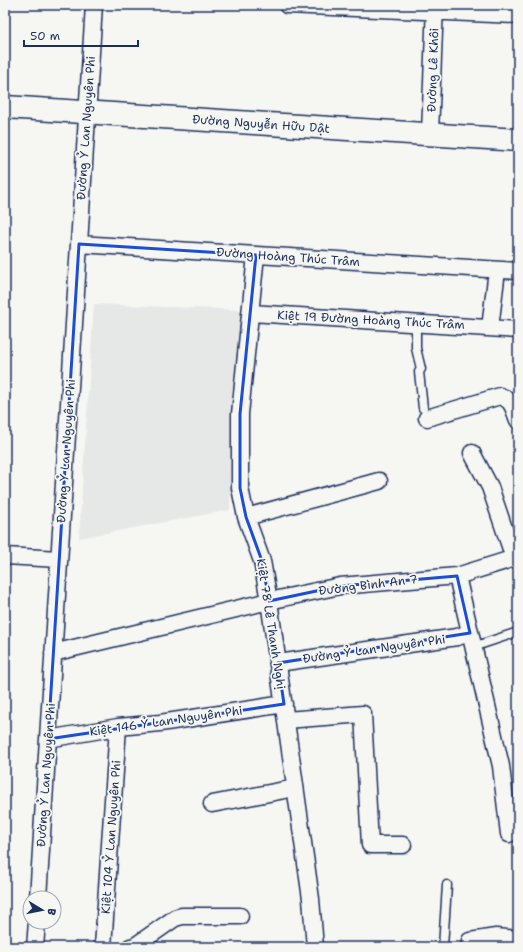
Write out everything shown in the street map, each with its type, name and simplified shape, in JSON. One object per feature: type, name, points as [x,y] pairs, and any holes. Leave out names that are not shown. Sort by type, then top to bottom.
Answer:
[{"type":"street","name":"Đường Ỷ Lan Nguyên Phi","points":[[39,890],[94,5]]},
{"type":"street","points":[[287,5],[435,8],[518,15]]},
{"type":"street","name":"Đường Lê Khôi","points":[[430,134],[435,8]]},
{"type":"street","name":"Đường Nguyễn Hữu Dật","points":[[5,107],[518,140]]},
{"type":"street","name":"Đường Hoàng Thúc Trâm","points":[[79,244],[518,271]]},
{"type":"street","name":"Kiệt 78 Lê Thanh Nghị","points":[[256,255],[240,414],[240,488],[246,517],[262,561],[269,601],[311,899],[315,947]]},
{"type":"street","points":[[496,270],[490,328],[518,330]]},
{"type":"street","name":"Kiệt 19 Đường Hoàng Thúc Trâm","points":[[251,313],[490,328]]},
{"type":"street","points":[[425,413],[500,396],[508,398],[518,420]]},
{"type":"street","points":[[472,453],[490,486],[516,558]]},
{"type":"street","points":[[246,517],[379,481]]},
{"type":"street","points":[[5,556],[59,559]]},
{"type":"street","name":"Đường Bình An 7","points":[[53,653],[269,601],[340,586],[457,576],[516,558]]},
{"type":"street","points":[[457,576],[501,766],[509,834]]},
{"type":"street","name":"Đường Ỷ Lan Nguyên Phi","points":[[278,663],[457,637],[471,640]]},
{"type":"street","name":"Kiệt 146 Ỷ Lan Nguyên Phi","points":[[48,739],[118,726],[160,723],[284,704]]},
{"type":"street","points":[[286,720],[362,714],[370,845],[403,845]]},
{"type":"street","name":"Kiệt 104 Ỷ Lan Nguyên Phi","points":[[103,947],[118,726]]},
{"type":"street","points":[[212,804],[296,788]]},
{"type":"street","points":[[130,947],[135,946],[175,918],[182,916],[240,916]]},
{"type":"street","points":[[35,947],[36,930]]},
{"type":"street","points":[[469,947],[470,941],[496,937],[518,939]]},
{"type":"lane","points":[[416,323],[416,348],[421,369],[419,372],[425,413]]},
{"type":"lane","name":"Đường Ỷ Lan Nguyên Phi","points":[[471,640],[518,632]]},
{"type":"lane","points":[[443,947],[447,885]]},
{"type":"highlighted area","points":[[79,244],[256,255],[240,414],[240,488],[246,517],[262,561],[269,601],[340,586],[457,576],[470,633],[278,663],[284,704],[48,739]]},
{"type":"shaded area","points":[[94,304],[242,310],[231,435],[230,510],[79,538]]}]
